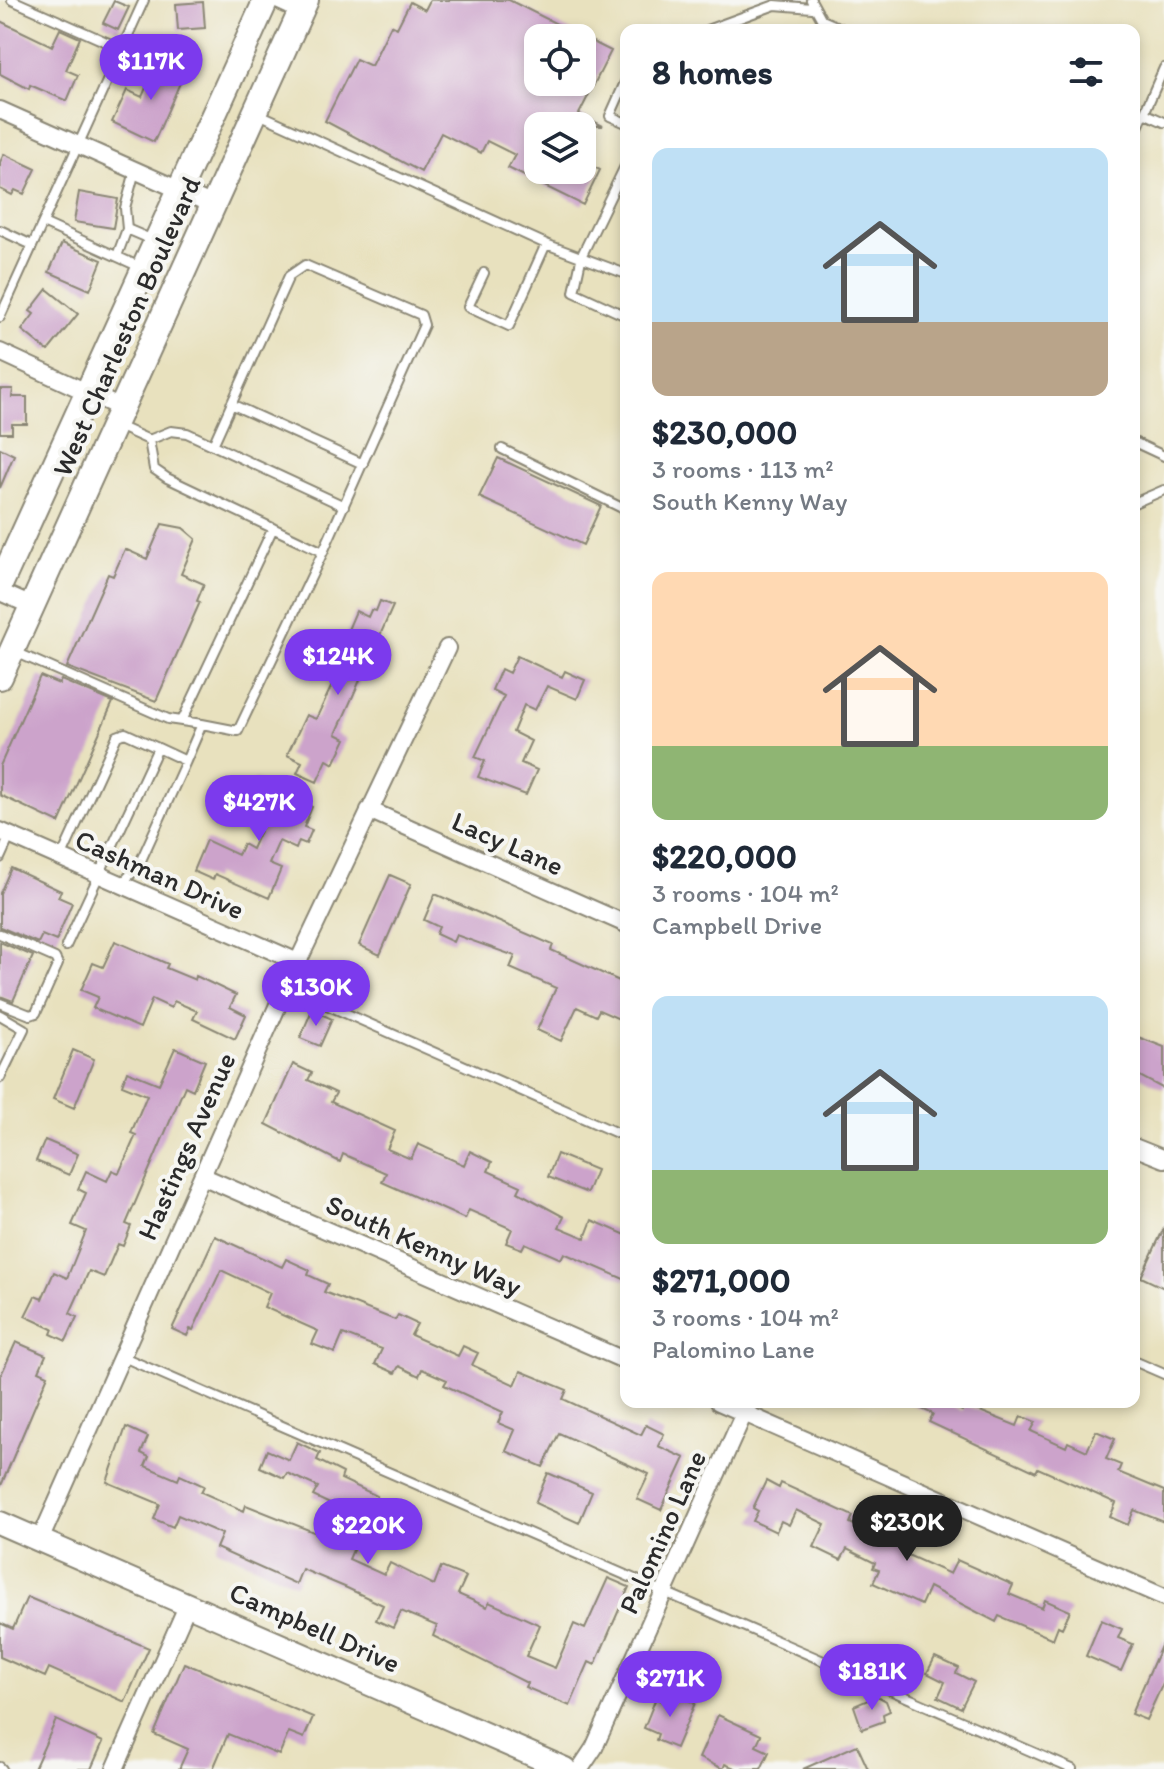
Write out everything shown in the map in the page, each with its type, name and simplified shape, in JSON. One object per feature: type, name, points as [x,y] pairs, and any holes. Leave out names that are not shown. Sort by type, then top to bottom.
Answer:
[{"type":"main road","name":"West Charleston Boulevard","points":[[0,585],[266,0]]},
{"type":"main road","name":"West Charleston Boulevard","points":[[0,677],[304,6]]},
{"type":"street","points":[[277,0],[304,6]]},
{"type":"street","points":[[0,110],[213,205]]},
{"type":"street","points":[[0,352],[88,392],[118,416]]},
{"type":"street","points":[[0,592],[32,606]]},
{"type":"street","name":"Hastings Avenue","points":[[41,1538],[286,987],[447,648]]},
{"type":"street","name":"Lacy Lane","points":[[369,810],[620,921]]},
{"type":"street","name":"Cashman Drive","points":[[5,834],[300,963]]},
{"type":"street","points":[[1140,1149],[1164,1159]]},
{"type":"street","name":"South Kenny Way","points":[[202,1176],[620,1358]]},
{"type":"street","name":"Palomino Lane","points":[[580,1769],[594,1748],[746,1408]]},
{"type":"street","points":[[748,1408],[1164,1597]]},
{"type":"street","name":"Campbell Drive","points":[[0,1514],[41,1538]]},
{"type":"street","name":"Campbell Drive","points":[[0,1523],[41,1538],[565,1769]]},
{"type":"street","points":[[115,1769],[188,1604]]},
{"type":"lane","points":[[12,0],[122,49]]},
{"type":"lane","points":[[0,317],[144,0]]},
{"type":"lane","points":[[723,24],[775,5],[811,4],[822,20],[831,24]]},
{"type":"lane","points":[[1140,122],[1164,68]]},
{"type":"lane","points":[[620,94],[610,116],[620,120]]},
{"type":"lane","points":[[256,112],[546,244],[620,271]]},
{"type":"lane","points":[[1144,113],[1164,122]]},
{"type":"lane","points":[[117,256],[127,229],[125,208],[135,170]]},
{"type":"lane","points":[[620,176],[582,255],[574,292],[620,313]]},
{"type":"lane","points":[[43,223],[144,269]]},
{"type":"lane","points":[[127,229],[156,242]]},
{"type":"lane","points":[[0,230],[32,245]]},
{"type":"lane","points":[[484,273],[468,307],[509,326],[546,244]]},
{"type":"lane","points":[[12,650],[168,719],[238,731],[363,464],[424,325],[421,315],[305,265],[297,268],[289,276],[213,445]]},
{"type":"lane","points":[[231,404],[363,464]]},
{"type":"lane","points":[[118,416],[149,440],[154,469],[167,478],[323,552]]},
{"type":"lane","points":[[149,440],[171,431],[187,433],[344,506]]},
{"type":"lane","points":[[1140,445],[1164,456]]},
{"type":"lane","points":[[502,449],[620,507]]},
{"type":"lane","points":[[1140,500],[1164,490]]},
{"type":"lane","points":[[182,721],[273,528]]},
{"type":"lane","points":[[119,885],[138,867],[202,724]]},
{"type":"lane","points":[[61,859],[117,736],[125,733],[186,761]]},
{"type":"lane","points":[[66,946],[158,748]]},
{"type":"lane","points":[[0,858],[5,834]]},
{"type":"lane","points":[[0,934],[55,958],[58,964],[36,1013],[30,1015],[0,1003]]},
{"type":"lane","points":[[286,987],[620,1134]]},
{"type":"lane","points":[[0,1015],[24,1029],[0,1078]]},
{"type":"lane","points":[[120,1356],[1072,1769]]},
{"type":"lane","points":[[1140,1364],[1164,1374]]},
{"type":"building","points":[[430,0],[509,0],[557,24],[524,24],[524,96],[588,96],[580,112],[524,112],[524,176],[508,168],[515,155],[487,141],[481,153],[441,133],[421,172],[325,121],[356,59],[371,66],[391,25],[397,28],[410,2],[425,10]]},
{"type":"building","points":[[114,1],[129,7],[118,30],[103,23]]},
{"type":"building","points":[[203,2],[205,28],[178,30],[176,4]]},
{"type":"building","points":[[0,21],[52,46],[60,29],[80,38],[66,70],[78,75],[67,101],[30,85],[29,89],[0,74]]},
{"type":"building","points":[[596,44],[611,51],[596,81]]},
{"type":"building","points":[[171,59],[187,67],[154,142],[112,122],[127,90],[142,97],[156,65],[166,69]]},
{"type":"building","points":[[4,154],[36,169],[24,194],[15,190],[12,195],[0,189],[0,162]]},
{"type":"building","points":[[540,184],[593,184],[583,205]]},
{"type":"building","points":[[79,192],[118,199],[113,228],[74,222]]},
{"type":"building","points":[[62,243],[102,260],[90,290],[49,272]]},
{"type":"building","points":[[47,289],[78,314],[48,351],[22,330],[34,314],[30,311]]},
{"type":"building","points":[[0,389],[13,389],[12,397],[27,397],[27,424],[12,424],[12,433],[0,433]]},
{"type":"building","points":[[0,448],[14,455],[0,488]]},
{"type":"building","points":[[498,458],[601,506],[583,545],[479,497]]},
{"type":"building","points":[[162,524],[183,528],[196,539],[181,574],[204,584],[197,601],[200,602],[156,701],[67,667],[108,574],[113,576],[125,549],[147,559]]},
{"type":"building","points":[[380,601],[393,606],[336,734],[346,739],[334,764],[327,760],[317,782],[297,773],[302,762],[287,755],[306,715],[316,719],[352,643],[344,639],[356,611],[368,617],[371,610],[376,611]]},
{"type":"building","points":[[517,656],[562,677],[565,671],[585,680],[577,699],[547,686],[535,710],[524,705],[513,732],[531,741],[521,763],[537,770],[526,795],[478,777],[485,761],[475,757],[504,696],[492,690],[501,669],[509,673]]},
{"type":"building","points":[[40,676],[59,684],[61,680],[113,702],[59,823],[0,795],[0,766]]},
{"type":"building","points":[[255,779],[312,807],[304,827],[312,830],[306,844],[299,841],[296,849],[279,841],[269,864],[281,869],[269,898],[215,874],[213,880],[193,871],[206,840],[238,855],[243,844],[252,849],[270,809],[246,798]]},
{"type":"building","points":[[11,868],[61,891],[58,897],[72,903],[56,941],[42,935],[38,943],[0,927],[0,893]]},
{"type":"building","points":[[390,875],[411,884],[380,955],[359,945]]},
{"type":"building","points":[[435,894],[553,945],[551,950],[620,981],[620,1019],[599,1010],[596,1016],[577,1007],[561,1041],[537,1030],[556,988],[510,968],[515,956],[456,935],[453,942],[436,934],[439,927],[424,920]]},
{"type":"building","points":[[115,941],[168,964],[166,968],[195,980],[196,976],[236,995],[230,1007],[246,1015],[235,1039],[193,1019],[197,1011],[174,1001],[171,1008],[152,999],[140,1028],[93,1008],[98,997],[81,990],[93,963],[103,967]]},
{"type":"building","points":[[0,942],[33,956],[13,1001],[0,996]]},
{"type":"building","points":[[312,1010],[332,1019],[320,1046],[300,1038]]},
{"type":"building","points":[[1140,1038],[1164,1047],[1164,1089],[1140,1076]]},
{"type":"building","points":[[175,1048],[205,1061],[193,1090],[185,1086],[126,1224],[131,1226],[123,1246],[118,1244],[104,1277],[89,1271],[70,1313],[77,1317],[66,1341],[51,1334],[53,1329],[25,1316],[35,1296],[42,1299],[54,1272],[67,1278],[86,1231],[72,1225],[86,1193],[78,1189],[86,1171],[107,1181],[112,1170],[119,1173],[136,1135],[131,1133],[147,1095],[122,1085],[127,1071],[159,1084]]},
{"type":"building","points":[[73,1050],[94,1059],[74,1108],[53,1099]]},
{"type":"building","points":[[293,1064],[312,1073],[308,1080],[336,1093],[331,1102],[395,1131],[387,1149],[411,1159],[418,1144],[464,1165],[470,1151],[492,1162],[488,1171],[521,1186],[518,1192],[564,1217],[559,1227],[585,1238],[592,1220],[620,1232],[620,1277],[564,1253],[561,1259],[525,1243],[522,1249],[506,1243],[512,1229],[469,1210],[465,1219],[382,1182],[386,1173],[343,1154],[340,1162],[266,1124]]},
{"type":"building","points":[[45,1140],[78,1154],[69,1175],[36,1161]]},
{"type":"building","points":[[557,1154],[596,1170],[587,1193],[548,1177]]},
{"type":"building","points":[[1164,1228],[1164,1288],[1141,1277]]},
{"type":"building","points":[[215,1236],[282,1267],[286,1259],[310,1270],[308,1275],[328,1284],[324,1292],[395,1320],[398,1315],[417,1324],[411,1335],[458,1356],[463,1346],[478,1353],[472,1365],[515,1385],[521,1371],[567,1390],[563,1399],[641,1435],[646,1425],[664,1434],[658,1446],[685,1458],[661,1510],[637,1499],[649,1474],[559,1433],[543,1467],[506,1451],[515,1430],[498,1423],[503,1412],[444,1385],[447,1380],[422,1369],[419,1376],[399,1366],[395,1373],[375,1364],[382,1349],[343,1334],[335,1353],[312,1344],[318,1331],[264,1307],[270,1293],[221,1270],[193,1330],[190,1329],[187,1336],[172,1329]]},
{"type":"building","points":[[16,1342],[46,1355],[39,1371],[48,1375],[0,1488],[0,1377]]},
{"type":"building","points":[[920,1408],[955,1408],[962,1411],[964,1408],[972,1408],[1017,1426],[1021,1416],[1036,1422],[1031,1431],[1066,1447],[1068,1442],[1087,1451],[1096,1431],[1115,1439],[1106,1459],[1121,1465],[1118,1472],[1164,1491],[1164,1522],[1134,1510],[1128,1525],[1110,1517],[1116,1503],[1038,1468],[1036,1472],[929,1422],[933,1414]]},
{"type":"building","points":[[126,1427],[148,1437],[141,1453],[149,1457],[145,1466],[178,1480],[180,1475],[204,1486],[201,1492],[244,1511],[246,1505],[316,1533],[330,1504],[313,1496],[318,1487],[287,1473],[284,1478],[260,1467],[267,1450],[289,1460],[297,1442],[320,1453],[317,1460],[343,1473],[341,1479],[377,1496],[349,1559],[384,1575],[390,1563],[434,1585],[441,1567],[466,1577],[458,1594],[487,1607],[489,1602],[540,1625],[526,1656],[555,1668],[574,1624],[585,1629],[608,1578],[629,1587],[595,1665],[589,1662],[570,1706],[525,1687],[527,1683],[433,1636],[437,1626],[401,1611],[393,1628],[376,1620],[383,1605],[347,1588],[302,1569],[296,1584],[216,1548],[222,1534],[178,1515],[173,1527],[154,1519],[160,1504],[107,1482]]},
{"type":"building","points":[[548,1473],[592,1492],[579,1523],[535,1503]]},
{"type":"building","points":[[766,1481],[779,1488],[781,1483],[853,1516],[850,1523],[885,1540],[888,1533],[908,1542],[903,1553],[950,1574],[957,1560],[1013,1585],[1009,1594],[1042,1608],[1045,1600],[1070,1611],[1062,1628],[1058,1626],[1053,1639],[999,1616],[996,1622],[929,1587],[921,1605],[873,1583],[879,1570],[873,1568],[875,1563],[847,1549],[841,1560],[814,1547],[825,1524],[796,1510],[789,1525],[781,1521],[776,1532],[753,1521],[758,1511],[753,1508]]},
{"type":"building","points":[[27,1597],[149,1648],[125,1702],[49,1668],[45,1677],[0,1657],[0,1623],[13,1629]]},
{"type":"building","points":[[1101,1620],[1122,1629],[1118,1638],[1133,1644],[1121,1671],[1086,1656]]},
{"type":"building","points":[[1164,1639],[1164,1681],[1146,1720],[1131,1714]]},
{"type":"building","points":[[935,1657],[959,1668],[956,1673],[974,1682],[961,1708],[938,1697],[945,1682],[927,1673]]},
{"type":"building","points":[[184,1663],[313,1717],[304,1738],[289,1732],[279,1755],[228,1734],[213,1769],[179,1769],[188,1749],[154,1734]]},
{"type":"building","points":[[669,1692],[695,1703],[676,1748],[656,1740],[658,1734],[644,1728],[656,1698],[664,1702]]},
{"type":"building","points":[[877,1696],[886,1701],[890,1711],[883,1714],[884,1721],[862,1729],[854,1706]]},
{"type":"building","points":[[718,1715],[761,1735],[756,1746],[769,1752],[761,1769],[737,1769],[725,1764],[723,1769],[699,1758]]},
{"type":"building","points":[[56,1720],[103,1742],[91,1769],[34,1769]]},
{"type":"building","points":[[857,1745],[868,1769],[803,1769]]}]
